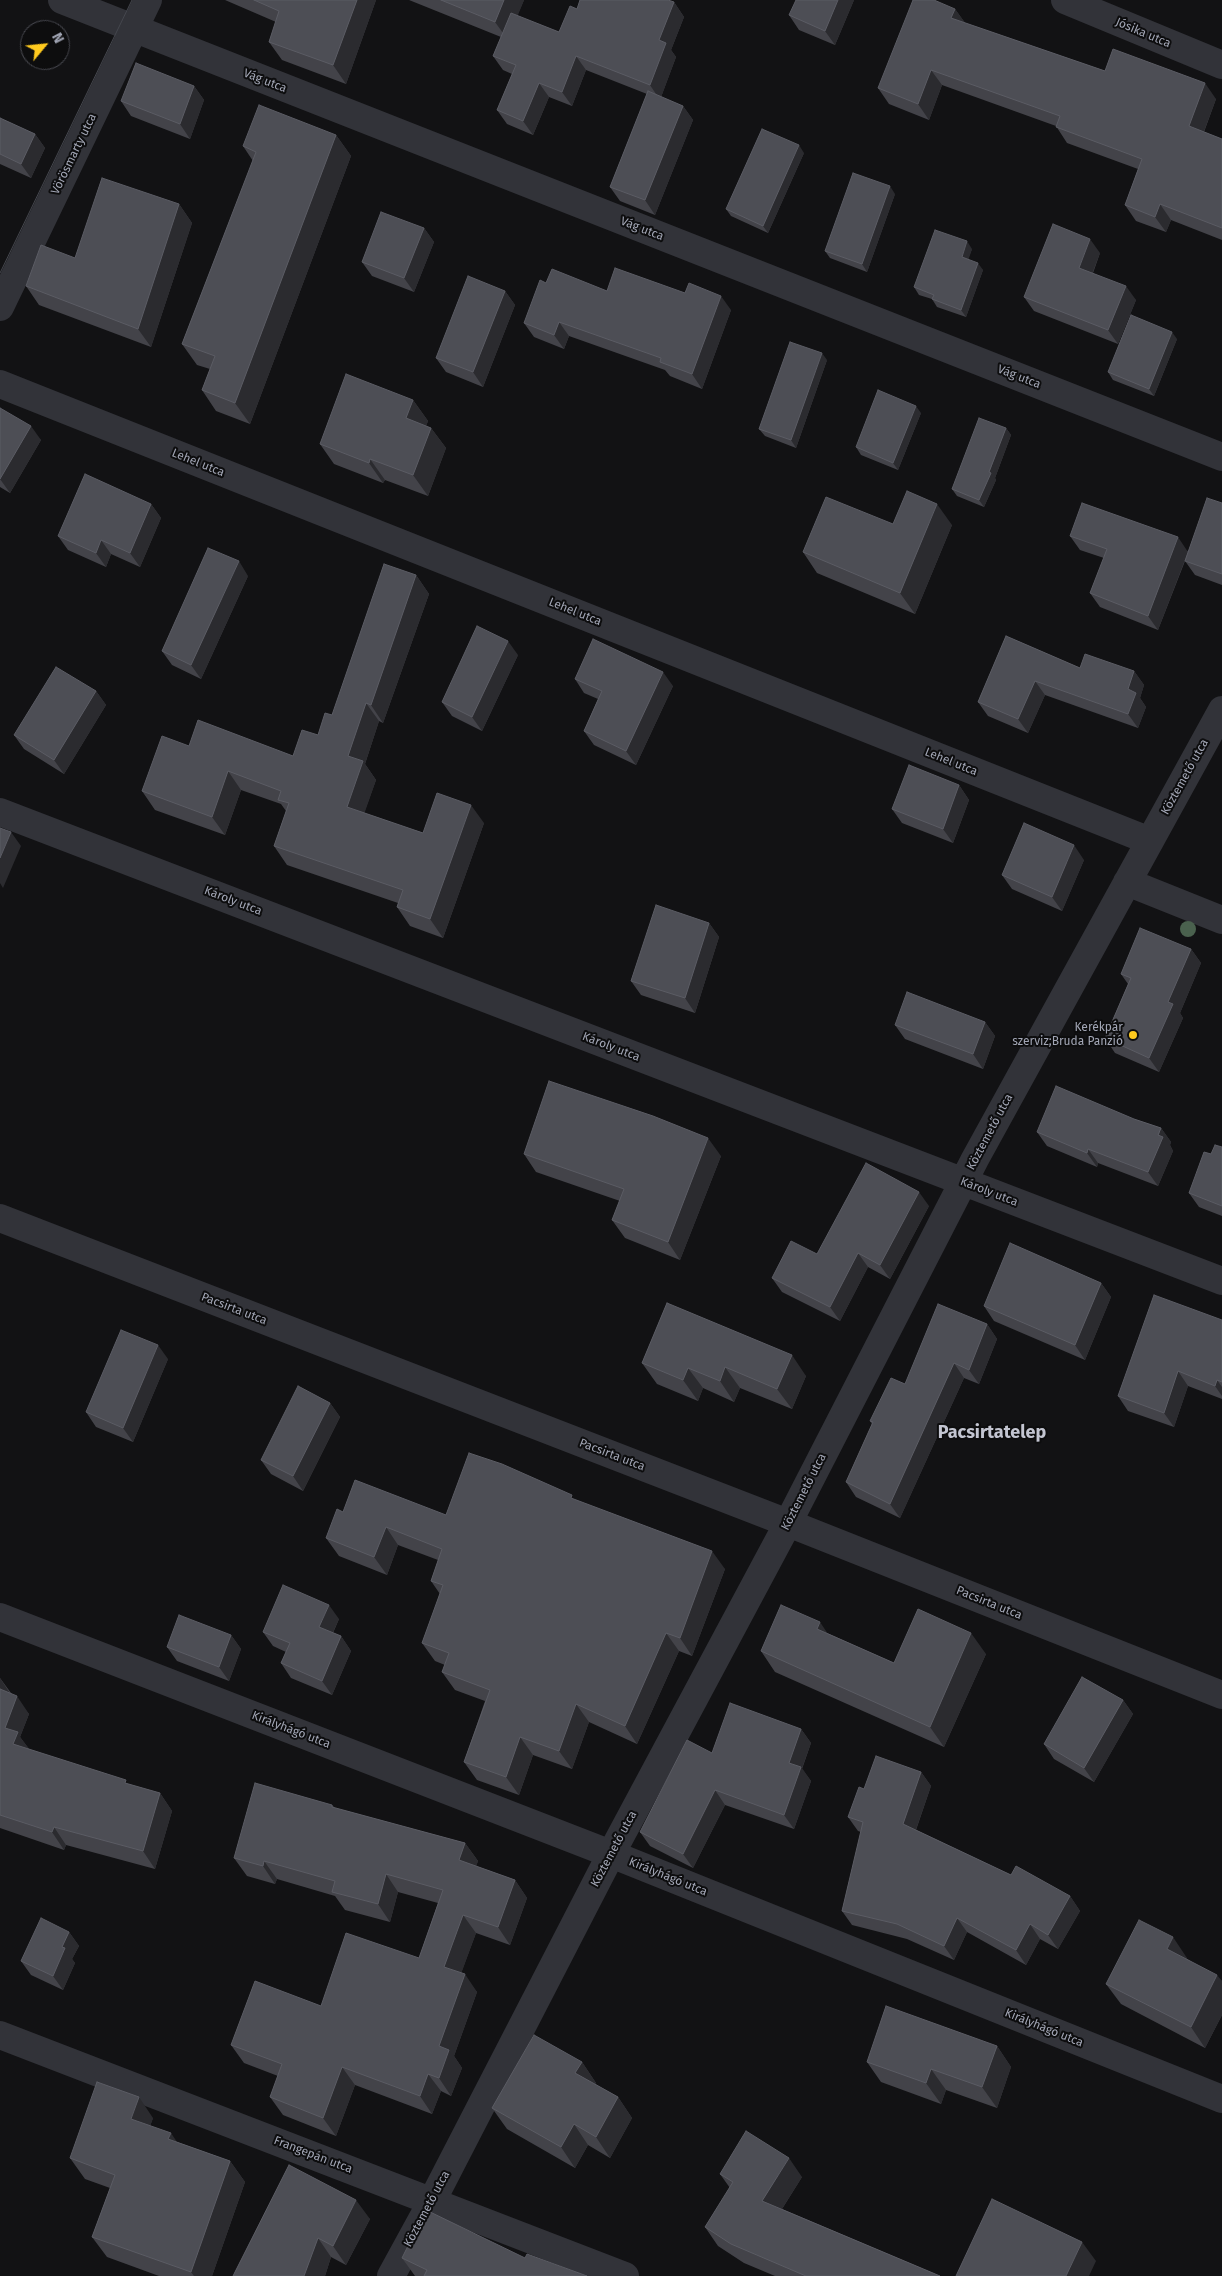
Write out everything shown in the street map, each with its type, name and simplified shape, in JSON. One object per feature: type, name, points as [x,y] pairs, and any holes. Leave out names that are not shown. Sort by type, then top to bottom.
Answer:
[{"type":"street","name":"Vág utca","points":[[62,0],[1222,457]]},
{"type":"street","name":"Vörösmarty utca","points":[[0,308],[148,0]]},
{"type":"street","name":"Jósika utca","points":[[1065,0],[1222,65]]},
{"type":"street","name":"Lehel utca","points":[[0,384],[1150,841]]},
{"type":"street","name":"Köztemető utca","points":[[391,2276],[432,2201],[610,1854],[788,1523],[964,1182],[1222,710]]},
{"type":"street","name":"Károly utca","points":[[0,812],[1222,1281]]},
{"type":"street","points":[[1127,882],[1222,920]]},
{"type":"street","name":"Pacsirta utca","points":[[0,1218],[788,1523],[1222,1695]]},
{"type":"street","name":"Királyhágó utca","points":[[0,1616],[610,1854],[1222,2100]]},
{"type":"street","name":"Frangepán utca","points":[[0,2035],[625,2276]]},
{"type":"building","points":[[254,0],[357,0],[333,65],[269,42],[279,11]]},
{"type":"building","points":[[441,0],[504,0],[495,22]]},
{"type":"building","points":[[580,0],[668,0],[674,2],[659,40],[666,43],[650,85],[576,56],[562,92],[539,83],[523,121],[497,110],[516,65],[493,56],[511,13],[559,32],[570,6],[577,9]]},
{"type":"building","points":[[796,0],[838,0],[825,31],[789,15]]},
{"type":"building","points":[[913,0],[934,0],[955,9],[951,18],[1105,71],[1113,49],[1205,83],[1189,126],[1222,139],[1222,228],[1160,204],[1155,217],[1125,205],[1142,159],[1056,127],[1060,116],[931,70],[918,104],[878,88]]},
{"type":"building","points":[[136,63],[194,86],[180,124],[121,101]]},
{"type":"building","points":[[648,91],[683,106],[645,200],[610,187]]},
{"type":"building","points":[[259,105],[336,135],[235,403],[202,390],[215,356],[182,344],[256,152],[243,146]]},
{"type":"building","points":[[0,118],[35,134],[21,164],[0,154]]},
{"type":"building","points":[[762,129],[799,145],[763,226],[726,209]]},
{"type":"building","points":[[853,173],[890,186],[862,264],[825,251]]},
{"type":"building","points":[[102,178],[179,204],[138,329],[26,286],[41,245],[75,258]]},
{"type":"building","points":[[381,212],[424,228],[404,278],[362,262]]},
{"type":"building","points":[[1053,224],[1090,239],[1079,268],[1126,286],[1108,330],[1024,297]]},
{"type":"building","points":[[935,230],[967,241],[962,257],[978,263],[961,310],[932,299],[934,295],[914,287]]},
{"type":"building","points":[[615,268],[685,293],[689,283],[721,296],[692,374],[660,362],[661,358],[559,322],[554,335],[524,323],[540,280],[546,283],[552,269],[607,291]]},
{"type":"building","points":[[468,276],[505,291],[473,372],[436,358]]},
{"type":"building","points":[[1131,315],[1172,332],[1149,389],[1108,372]]},
{"type":"building","points":[[790,342],[822,353],[791,440],[759,429]]},
{"type":"building","points":[[346,374],[413,400],[406,418],[431,428],[413,475],[370,459],[369,463],[320,444]]},
{"type":"building","points":[[878,390],[916,406],[893,463],[856,447]]},
{"type":"building","points":[[0,408],[31,426],[0,479]]},
{"type":"building","points":[[979,418],[1006,428],[989,472],[991,473],[979,500],[952,489]]},
{"type":"building","points":[[85,474],[151,504],[130,553],[101,540],[96,553],[58,536]]},
{"type":"building","points":[[907,491],[937,504],[900,593],[803,552],[826,497],[893,524]]},
{"type":"building","points":[[1207,498],[1222,503],[1222,574],[1185,561]]},
{"type":"building","points":[[1082,503],[1178,537],[1148,616],[1090,593],[1107,549],[1070,536]]},
{"type":"building","points":[[208,548],[239,561],[191,665],[162,651]]},
{"type":"building","points":[[384,564],[416,575],[371,705],[366,703],[348,756],[363,761],[347,807],[423,833],[437,793],[471,805],[430,919],[397,907],[403,890],[274,846],[289,803],[278,800],[281,791],[228,771],[212,817],[142,791],[162,736],[189,746],[198,720],[293,756],[302,730],[318,735],[325,713],[332,715]]},
{"type":"building","points":[[477,626],[508,641],[472,717],[442,702]]},
{"type":"building","points":[[1006,636],[1080,668],[1085,654],[1134,671],[1128,689],[1136,693],[1128,714],[1035,681],[1018,719],[978,702]]},
{"type":"building","points":[[593,639],[663,672],[626,751],[584,731],[602,691],[575,679]]},
{"type":"building","points":[[56,667],[96,691],[54,760],[14,735]]},
{"type":"building","points":[[909,765],[959,785],[943,829],[892,809]]},
{"type":"building","points":[[1024,823],[1074,845],[1052,897],[1002,875]]},
{"type":"building","points":[[0,828],[11,832],[0,858]]},
{"type":"building","points":[[656,905],[709,923],[685,998],[631,981]]},
{"type":"building","points":[[1140,928],[1191,949],[1168,1002],[1173,1004],[1149,1058],[1105,1038],[1131,978],[1121,974]]},
{"type":"building","points":[[907,992],[985,1022],[973,1054],[895,1025]]},
{"type":"building","points":[[549,1081],[653,1116],[708,1138],[668,1242],[612,1220],[624,1189],[524,1154]]},
{"type":"building","points":[[1056,1086],[1134,1119],[1161,1128],[1158,1135],[1163,1137],[1148,1172],[1088,1149],[1087,1153],[1037,1132]]},
{"type":"building","points":[[1215,1145],[1222,1147],[1222,1206],[1189,1193],[1204,1152],[1211,1154]]},
{"type":"building","points":[[866,1163],[919,1192],[880,1265],[858,1253],[830,1307],[772,1278],[791,1241],[817,1254]]},
{"type":"building","points":[[1010,1243],[1101,1283],[1075,1345],[984,1306]]},
{"type":"building","points":[[1154,1295],[1222,1320],[1222,1382],[1217,1380],[1215,1386],[1178,1371],[1164,1413],[1118,1396]]},
{"type":"building","points":[[667,1303],[792,1355],[777,1389],[725,1367],[720,1381],[688,1368],[683,1380],[642,1363]]},
{"type":"building","points":[[938,1304],[987,1324],[969,1370],[954,1363],[890,1504],[846,1482],[873,1422],[870,1421],[891,1378],[905,1384]]},
{"type":"building","points":[[121,1330],[158,1345],[123,1428],[86,1412]]},
{"type":"building","points":[[298,1386],[330,1403],[293,1476],[261,1460]]},
{"type":"building","points":[[469,1453],[502,1464],[572,1495],[571,1498],[712,1551],[680,1638],[666,1633],[625,1726],[576,1704],[559,1751],[520,1737],[506,1777],[464,1762],[490,1690],[442,1672],[449,1653],[422,1643],[443,1585],[431,1581],[442,1549],[386,1527],[374,1557],[326,1538],[337,1509],[343,1512],[355,1480],[446,1515]]},
{"type":"building","points":[[283,1585],[329,1605],[319,1627],[341,1636],[322,1681],[281,1663],[290,1643],[263,1632]]},
{"type":"building","points":[[781,1605],[820,1622],[817,1629],[894,1663],[918,1609],[971,1633],[930,1727],[761,1651]]},
{"type":"building","points":[[179,1615],[231,1635],[219,1667],[167,1647]]},
{"type":"building","points":[[1082,1677],[1123,1700],[1084,1768],[1044,1744]]},
{"type":"building","points":[[0,1689],[17,1696],[5,1728],[18,1732],[13,1744],[126,1780],[125,1783],[160,1793],[143,1851],[54,1827],[52,1832],[0,1815]]},
{"type":"building","points":[[730,1703],[801,1729],[789,1763],[801,1767],[784,1815],[715,1790],[683,1854],[640,1832],[687,1740],[712,1753]]},
{"type":"building","points":[[876,1756],[921,1772],[903,1824],[1011,1875],[1016,1866],[1070,1896],[1048,1935],[1030,1924],[1016,1950],[957,1918],[944,1946],[897,1924],[842,1911],[863,1822],[848,1817],[859,1787],[864,1789]]},
{"type":"building","points":[[255,1783],[332,1805],[332,1807],[465,1843],[459,1860],[515,1880],[498,1927],[463,1915],[444,1967],[465,1974],[439,2046],[449,2050],[439,2078],[428,2074],[420,2096],[342,2067],[323,2118],[270,2097],[282,2064],[231,2045],[255,1981],[321,2006],[346,1933],[419,1958],[443,1890],[386,1874],[378,1904],[332,1892],[335,1881],[264,1861],[263,1866],[234,1858]]},
{"type":"building","points":[[41,1918],[69,1932],[62,1947],[65,1948],[53,1976],[21,1961]]},
{"type":"building","points":[[1139,1920],[1173,1937],[1167,1949],[1217,1975],[1191,2027],[1106,1984]]},
{"type":"building","points":[[886,2006],[997,2046],[982,2087],[931,2069],[926,2083],[867,2062]]},
{"type":"building","points":[[534,2035],[582,2062],[575,2073],[618,2097],[596,2137],[574,2124],[561,2147],[492,2108]]},
{"type":"building","points":[[97,2082],[139,2097],[131,2119],[171,2133],[168,2139],[230,2161],[191,2272],[92,2237],[115,2175],[70,2158]]},
{"type":"building","points":[[746,2131],[789,2158],[762,2201],[940,2276],[806,2276],[731,2244],[705,2227],[733,2182],[720,2174]]},
{"type":"building","points":[[289,2165],[356,2200],[333,2246],[318,2238],[304,2276],[233,2276]]},
{"type":"building","points":[[992,2199],[1082,2242],[1066,2276],[956,2276]]},
{"type":"building","points":[[426,2210],[525,2258],[527,2254],[587,2276],[424,2276],[427,2270],[402,2258]]},
{"type":"tram line","points":[[0,273],[132,0]]},
{"type":"place","name":"Kerékpár szerviz;Bruda Panzió","points":[[1133,1035]]},
{"type":"district","name":"Pacsirtatelep","points":[[992,1433]]}]
